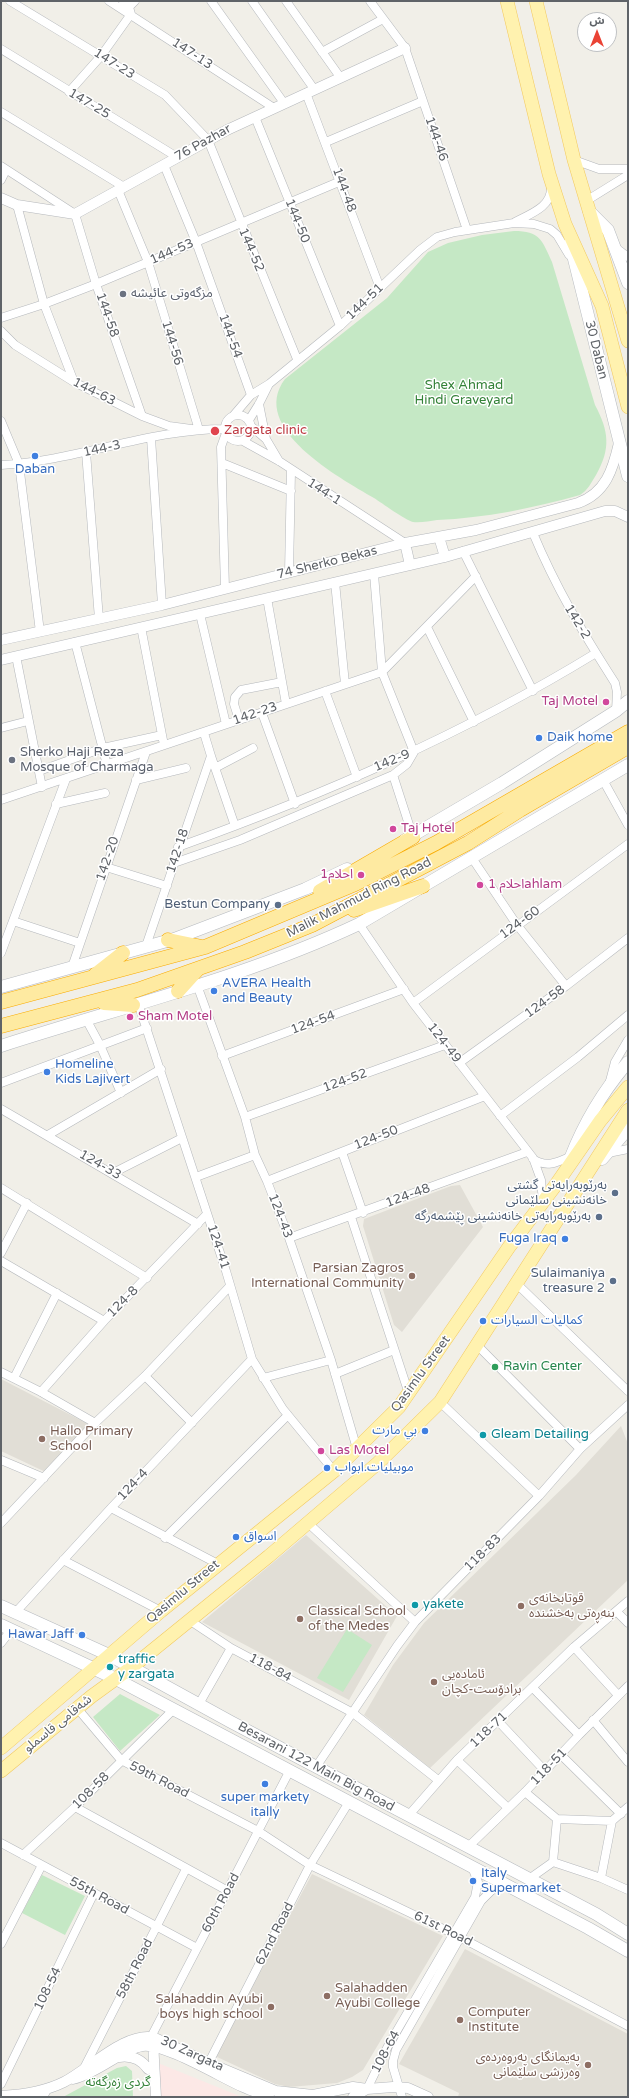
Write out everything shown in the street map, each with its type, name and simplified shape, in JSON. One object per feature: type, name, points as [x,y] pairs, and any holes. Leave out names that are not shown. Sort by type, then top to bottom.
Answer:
[{"type":"highway","name":"Malik Mahmud Ring Road","points":[[1,1026],[137,990],[198,969],[312,925],[468,843],[517,805],[628,732]]},
{"type":"highway","name":"Malik Mahmud Ring Road","points":[[1,1002],[91,979],[204,947],[392,867],[517,805],[628,747]]},
{"type":"highway","points":[[271,919],[413,837]]},
{"type":"highway","points":[[312,925],[423,886]]},
{"type":"highway","points":[[168,940],[204,947]]},
{"type":"highway","points":[[91,979],[122,953]]},
{"type":"highway","points":[[178,991],[198,969]]},
{"type":"highway","points":[[91,1002],[136,1004]]},
{"type":"main road","name":"30 Daban","points":[[507,1],[549,174],[565,224],[628,476]]},
{"type":"main road","points":[[536,1],[574,160],[628,341]]},
{"type":"main road","points":[[588,206],[608,230],[628,284]]},
{"type":"main road","name":"30 Daban","points":[[565,224],[602,306],[628,407]]},
{"type":"main road","points":[[616,711],[628,701]]},
{"type":"main road","points":[[1,987],[168,940],[243,914],[305,889],[413,837],[628,705]]},
{"type":"main road","points":[[1,1046],[269,963],[316,944],[359,924],[628,765]]},
{"type":"main road","points":[[616,772],[628,768]]},
{"type":"main road","points":[[571,1160],[592,1111],[610,1082],[628,1062]]},
{"type":"main road","name":"Qasimlu Street","points":[[94,1668],[218,1564],[334,1471],[399,1408],[509,1247],[543,1203],[571,1160],[625,1091]]},
{"type":"main road","name":"Qasimlu Street","points":[[116,1679],[308,1523],[378,1463],[440,1402],[517,1284],[577,1186],[622,1127],[628,1110]]},
{"type":"main road","points":[[577,1186],[606,1154],[622,1127]]},
{"type":"main road","name":"Besarani 122 Main Big Road","points":[[1,1606],[132,1667],[231,1722],[596,1914],[628,1934]]},
{"type":"main road","name":"Besarani 122 Main Big Road","points":[[6,1628],[94,1668],[174,1709],[588,1928],[628,1951]]},
{"type":"main road","name":"شەقامی قاسملو","points":[[1,1748],[53,1701],[94,1668]]},
{"type":"main road","name":"شەقامی قاسملو","points":[[1,1771],[77,1708],[116,1679]]},
{"type":"main road","points":[[224,1735],[231,1722]]},
{"type":"main road","points":[[588,1928],[596,1914]]},
{"type":"street","name":"147-23","points":[[10,1],[164,95],[208,140]]},
{"type":"street","name":"147-13","points":[[109,1],[130,10],[274,108]]},
{"type":"street","points":[[123,1],[130,10]]},
{"type":"street","points":[[69,92],[101,56],[135,1]]},
{"type":"street","points":[[211,1],[284,103]]},
{"type":"street","name":"144-48","points":[[252,1],[310,91],[326,142],[380,288]]},
{"type":"street","points":[[286,1],[340,77]]},
{"type":"street","name":"144-46","points":[[370,1],[405,48],[467,230]]},
{"type":"street","points":[[322,52],[383,19]]},
{"type":"street","name":"76 Pazhar","points":[[75,214],[208,140],[284,103],[405,48]]},
{"type":"street","name":"147-25","points":[[1,49],[177,157]]},
{"type":"street","points":[[326,142],[423,101]]},
{"type":"street","points":[[1,112],[121,189]]},
{"type":"street","name":"144-50","points":[[255,117],[340,326]]},
{"type":"street","name":"144-52","points":[[208,140],[240,223],[297,359]]},
{"type":"street","points":[[574,160],[600,169],[628,169]]},
{"type":"street","name":"144-54","points":[[164,165],[196,242],[251,395]]},
{"type":"street","points":[[1,180],[4,168],[75,214]]},
{"type":"street","points":[[514,223],[547,203],[551,196],[549,174]]},
{"type":"street","points":[[588,206],[628,175]]},
{"type":"street","name":"144-53","points":[[1,318],[44,304],[96,284],[341,181]]},
{"type":"street","name":"144-56","points":[[121,189],[148,262],[200,429]]},
{"type":"street","points":[[1,198],[17,205],[75,214]]},
{"type":"street","points":[[17,205],[44,304],[74,382]]},
{"type":"street","name":"144-58","points":[[75,214],[96,284],[142,416]]},
{"type":"street","points":[[514,223],[534,224],[550,229],[557,235],[575,264]]},
{"type":"street","name":"144-51","points":[[228,425],[251,395],[269,384],[297,359],[340,326],[430,242],[446,234],[514,223]]},
{"type":"street","points":[[615,246],[628,257]]},
{"type":"street","name":"144-63","points":[[1,331],[20,348],[74,382],[142,416],[169,426],[200,429]]},
{"type":"street","points":[[244,440],[250,435],[250,423],[269,384]]},
{"type":"street","points":[[259,404],[266,439]]},
{"type":"street","points":[[225,589],[221,447],[228,425],[242,415],[266,439],[280,462]]},
{"type":"street","points":[[1,421],[19,464],[40,632]]},
{"type":"street","name":"144-3","points":[[1,465],[19,464],[151,438],[228,425]]},
{"type":"street","name":"144-1","points":[[228,425],[231,440],[244,440],[405,543]]},
{"type":"street","points":[[151,438],[162,605]]},
{"type":"street","name":"74 Sherko Bekas","points":[[1,640],[162,605],[405,543],[439,537],[578,503],[589,499],[602,487],[614,463],[619,443]]},
{"type":"street","points":[[86,452],[99,619]]},
{"type":"street","points":[[222,463],[291,491]]},
{"type":"street","points":[[289,573],[291,470]]},
{"type":"street","name":"74 Sherko Bekas","points":[[1,660],[445,557],[533,533],[605,511],[615,511],[628,517]]},
{"type":"street","name":"142-2","points":[[533,533],[549,572],[570,612],[616,688],[616,711]]},
{"type":"street","points":[[439,537],[445,557]]},
{"type":"street","points":[[405,543],[410,565]]},
{"type":"street","points":[[463,551],[533,691]]},
{"type":"street","points":[[174,863],[240,840],[393,775],[407,764],[414,752],[382,672],[374,574]]},
{"type":"street","name":"142-23","points":[[1,800],[382,672],[476,576]]},
{"type":"street","points":[[335,582],[345,684]]},
{"type":"street","points":[[267,598],[286,704]]},
{"type":"street","points":[[200,614],[226,724]]},
{"type":"street","points":[[141,627],[164,745]]},
{"type":"street","points":[[427,627],[474,722]]},
{"type":"street","points":[[75,642],[107,765]]},
{"type":"street","name":"142-9","points":[[178,847],[295,804],[414,752],[533,691],[596,653]]},
{"type":"street","points":[[16,656],[42,787]]},
{"type":"street","points":[[239,720],[234,704],[234,697],[242,690],[282,682]]},
{"type":"street","points":[[325,691],[358,776]]},
{"type":"street","points":[[262,713],[295,804]]},
{"type":"street","points":[[1,728],[28,721]]},
{"type":"street","points":[[204,733],[210,756],[236,826]]},
{"type":"street","points":[[39,771],[103,748],[162,736]]},
{"type":"street","points":[[215,768],[253,748]]},
{"type":"street","name":"142-20","points":[[72,967],[146,752]]},
{"type":"street","name":"142-18","points":[[146,946],[167,886],[178,847],[210,756]]},
{"type":"street","points":[[136,780],[186,768]]},
{"type":"street","points":[[393,775],[413,837]]},
{"type":"street","points":[[1,954],[66,779]]},
{"type":"street","points":[[603,780],[628,825]]},
{"type":"street","points":[[56,804],[105,793]]},
{"type":"street","name":"124-60","points":[[412,1002],[628,844]]},
{"type":"street","points":[[472,858],[518,925],[566,986]]},
{"type":"street","points":[[106,867],[167,886]]},
{"type":"street","points":[[13,921],[80,943]]},
{"type":"street","name":"124-49","points":[[359,924],[412,1002],[532,1158]]},
{"type":"street","name":"124-58","points":[[459,1063],[566,986],[628,938]]},
{"type":"street","name":"124-43","points":[[197,986],[245,1117],[255,1156],[267,1181],[289,1238],[331,1360],[357,1449]]},
{"type":"street","name":"124-54","points":[[222,1056],[404,990]]},
{"type":"street","name":"124-41","points":[[136,1004],[147,1028],[196,1177],[252,1359],[288,1415],[334,1471]]},
{"type":"street","points":[[500,1116],[578,1057],[628,1015]]},
{"type":"street","points":[[86,1019],[100,1045],[121,1093]]},
{"type":"street","points":[[1,1083],[147,1028]]},
{"type":"street","points":[[610,1082],[615,1062],[628,1040]]},
{"type":"street","name":"124-52","points":[[245,1117],[446,1045]]},
{"type":"street","points":[[48,1135],[161,1070]]},
{"type":"street","name":"124-50","points":[[267,1181],[485,1096]]},
{"type":"street","name":"124-33","points":[[1,1109],[48,1135],[198,1224]]},
{"type":"street","points":[[113,1173],[182,1138]]},
{"type":"street","points":[[606,1154],[628,1149]]},
{"type":"street","points":[[342,1152],[363,1213]]},
{"type":"street","name":"124-48","points":[[289,1238],[363,1213],[527,1152]]},
{"type":"street","points":[[196,1177],[255,1156]]},
{"type":"street","points":[[532,1158],[542,1164],[548,1165],[571,1160]]},
{"type":"street","points":[[532,1158],[541,1180],[543,1203]]},
{"type":"street","points":[[1,1188],[147,1278]]},
{"type":"street","points":[[1,1253],[27,1203]]},
{"type":"street","name":"124-8","points":[[41,1392],[104,1321],[207,1214]]},
{"type":"street","points":[[351,1217],[409,1394]]},
{"type":"street","points":[[1,1261],[104,1321]]},
{"type":"street","points":[[517,1284],[628,1391]]},
{"type":"street","points":[[1,1523],[95,1423],[145,1376],[230,1286]]},
{"type":"street","points":[[14,1378],[57,1293]]},
{"type":"street","points":[[478,1345],[580,1449]]},
{"type":"street","points":[[335,1374],[394,1350]]},
{"type":"street","name":"124-4","points":[[15,1613],[111,1508],[252,1359]]},
{"type":"street","points":[[263,1378],[331,1360]]},
{"type":"street","points":[[1,1372],[41,1392],[95,1423]]},
{"type":"street","points":[[145,1376],[192,1423]]},
{"type":"street","points":[[440,1402],[539,1496]]},
{"type":"street","name":"118-83","points":[[316,1767],[354,1713],[397,1646],[415,1622],[539,1496],[580,1449],[628,1405]]},
{"type":"street","points":[[166,1538],[288,1415]]},
{"type":"street","points":[[1,1460],[44,1478]]},
{"type":"street","points":[[111,1508],[218,1564]]},
{"type":"street","points":[[308,1523],[415,1622]]},
{"type":"street","points":[[63,1560],[161,1611]]},
{"type":"street","name":"118-71","points":[[408,1816],[457,1760],[574,1647],[617,1612],[628,1601]]},
{"type":"street","points":[[617,1612],[628,1623]]},
{"type":"street","name":"118-84","points":[[189,1620],[231,1648],[354,1713],[438,1780]]},
{"type":"street","points":[[1,1643],[6,1628]]},
{"type":"street","points":[[574,1647],[618,1695]]},
{"type":"street","points":[[199,1704],[231,1648]]},
{"type":"street","name":"118-51","points":[[468,1847],[562,1755],[593,1720],[628,1686]]},
{"type":"street","points":[[533,1688],[579,1735]]},
{"type":"street","name":"59th Road","points":[[77,1708],[122,1760],[258,1831]]},
{"type":"street","name":"108-58","points":[[23,1855],[75,1807],[174,1709]]},
{"type":"street","points":[[593,1720],[628,1762]]},
{"type":"street","points":[[498,1721],[545,1771]]},
{"type":"street","points":[[562,1755],[621,1814]]},
{"type":"street","points":[[457,1760],[508,1808]]},
{"type":"street","name":"60th Road","points":[[151,2043],[197,1948],[290,1770]]},
{"type":"street","points":[[525,1792],[557,1819],[612,1821],[628,1807]]},
{"type":"street","name":"62nd Road","points":[[207,2066],[310,1865],[349,1802]]},
{"type":"street","points":[[75,1807],[228,1891]]},
{"type":"street","points":[[529,1879],[553,1862],[557,1819]]},
{"type":"street","points":[[601,1878],[612,1821]]},
{"type":"street","name":"61st Road","points":[[258,1831],[310,1865],[457,1936],[628,2026]]},
{"type":"street","name":"55th Road","points":[[1,1843],[197,1948]]},
{"type":"street","points":[[553,1862],[601,1878],[628,1890]]},
{"type":"street","points":[[1,1944],[42,1865]]},
{"type":"street","name":"108-64","points":[[457,1936],[477,1894],[478,1882],[472,1867]]},
{"type":"street","name":"58th Road","points":[[84,2068],[186,1869]]},
{"type":"street","name":"108-64","points":[[367,2089],[457,1936],[484,1897],[502,1883]]},
{"type":"street","name":"108-54","points":[[1,2084],[94,1893]]},
{"type":"street","name":"30 Zargata","points":[[1,2096],[46,2092],[136,2038],[151,2043]]},
{"type":"street","points":[[149,2097],[148,2070],[151,2043]]},
{"type":"street","points":[[151,2043],[156,2097]]},
{"type":"street","points":[[65,2081],[86,2075],[136,2048],[151,2043],[207,2066],[243,2087],[269,2097]]},
{"type":"street","name":"108-64","points":[[392,2048],[393,2068],[401,2092]]},
{"type":"street","points":[[119,2057],[132,2057],[144,2064],[148,2070]]},
{"type":"street","name":"30 Zargata","points":[[207,2066],[276,2091],[302,2096],[325,2094],[357,2087],[401,2092],[415,2090],[428,2097]]},
{"type":"street","points":[[353,2097],[367,2089]]},
{"type":"shaded area","name":"Parsian Zagros International Community","points":[[460,1185],[483,1227],[402,1332],[394,1325],[363,1226],[364,1219],[451,1186]]},
{"type":"shaded area","name":"Hallo Primary School","points":[[1,1379],[94,1427],[52,1475],[1,1451]]},
{"type":"shaded area","points":[[621,1426],[628,1444],[628,1580],[430,1768],[364,1715],[393,1665],[424,1623],[576,1475]]},
{"type":"shaded area","name":"Classical School of the Medes","points":[[306,1535],[397,1616],[349,1700],[202,1622]]},
{"type":"shaded area","name":"Salahadden Ayubi College","points":[[312,1874],[443,1936],[363,2070],[352,2077],[337,2083],[289,2087],[275,2084],[215,2056]]},
{"type":"shaded area","points":[[465,1949],[628,2034],[628,2097],[458,2097],[459,2093],[399,2064]]},
{"type":"shaded area","points":[[158,2063],[242,2097],[160,2097]]},
{"type":"green space","name":"Shex Ahmad Hindi Graveyard","points":[[523,231],[539,238],[546,248],[552,262],[595,405],[603,423],[606,448],[601,466],[591,484],[580,495],[491,515],[422,522],[409,521],[341,478],[303,449],[288,433],[279,415],[277,397],[285,379],[387,298],[428,252],[448,243],[482,235]]},
{"type":"green space","points":[[347,1629],[372,1645],[343,1692],[317,1678]]},
{"type":"green space","points":[[120,1694],[160,1715],[120,1751],[93,1717]]},
{"type":"green space","points":[[42,1875],[85,1896],[65,1935],[22,1913]]},
{"type":"green space","name":"گردی زەرگەتە","points":[[126,2066],[132,2071],[133,2097],[63,2097],[117,2068]]},
{"type":"place","name":"مزگەوتی عائیشە","points":[[123,294]]},
{"type":"place","name":"Zargata clinic","points":[[215,431]]},
{"type":"place","name":"Daban","points":[[35,456]]},
{"type":"place","name":"Taj Motel","points":[[606,702]]},
{"type":"place","name":"Daik home","points":[[539,738]]},
{"type":"place","name":"Sherko Haji Reza Mosque of Charmaga","points":[[12,760]]},
{"type":"place","name":"Taj Hotel","points":[[393,829]]},
{"type":"place","name":"احلام1","points":[[361,875]]},
{"type":"place","name":"احلام 1ahlam","points":[[480,885]]},
{"type":"place","name":"Bestun Company","points":[[278,905]]},
{"type":"place","name":"AVERA Health and Beauty","points":[[214,991]]},
{"type":"place","name":"Sham Motel","points":[[130,1017]]},
{"type":"place","name":"Homeline Kids Lajivert","points":[[47,1072]]},
{"type":"place","name":"بەرێوبەرایەتی گشتی خانەنشینی سلێمانی","points":[[615,1193]]},
{"type":"place","name":"بەرێوبەرایەتی خانەنشینی پێشمەرگە","points":[[599,1217]]},
{"type":"place","name":"Fuga Iraq","points":[[565,1239]]},
{"type":"place","name":"Parsian Zagros International Community","points":[[412,1276]]},
{"type":"place","name":"Sulaimaniya treasure 2","points":[[613,1281]]},
{"type":"place","name":"كماليات السيارات","points":[[483,1321]]},
{"type":"place","name":"Ravin Center","points":[[495,1367]]},
{"type":"place","name":"بي مارت","points":[[425,1431]]},
{"type":"place","name":"Gleam Detailing","points":[[483,1435]]},
{"type":"place","name":"Hallo Primary School","points":[[42,1439]]},
{"type":"place","name":"Las Motel","points":[[321,1451]]},
{"type":"place","name":"موبيليات.ابواب","points":[[327,1468]]},
{"type":"place","name":"اسواق","points":[[236,1537]]},
{"type":"place","name":"yakete","points":[[415,1605]]},
{"type":"place","name":"قوتابخانەی بنەڕەتی بەخشندە","points":[[521,1606]]},
{"type":"place","name":"Classical School of the Medes","points":[[300,1619]]},
{"type":"place","name":"Hawar Jaff","points":[[82,1635]]},
{"type":"place","name":"traffic y zargata","points":[[110,1667]]},
{"type":"place","name":"ئامادەیی برادۆست-کچان","points":[[434,1682]]},
{"type":"place","name":"super markety itally","points":[[265,1784]]},
{"type":"place","name":"Italy Supermarket","points":[[473,1881]]},
{"type":"place","name":"Salahadden Ayubi College","points":[[327,1996]]},
{"type":"place","name":"Salahaddin Ayubi boys high school","points":[[271,2007]]},
{"type":"place","name":"Computer Institute","points":[[460,2020]]},
{"type":"place","name":"پەیمانگای پەروەردەی وەرزشی سلێمانی","points":[[588,2065]]}]
